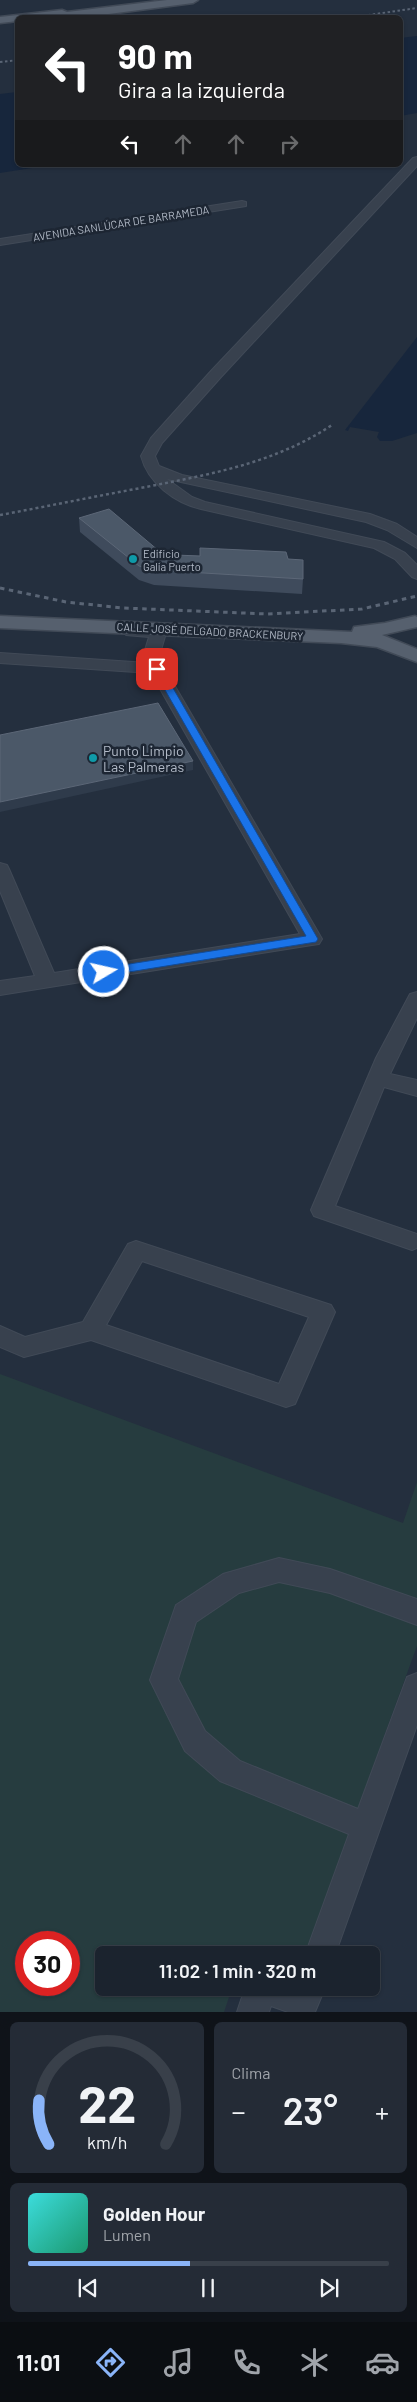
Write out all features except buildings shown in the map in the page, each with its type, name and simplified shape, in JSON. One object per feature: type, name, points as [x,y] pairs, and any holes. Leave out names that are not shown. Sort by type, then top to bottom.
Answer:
[{"type":"main road","points":[[46,15],[167,0]]},
{"type":"main road","points":[[71,15],[193,0]]},
{"type":"main road","points":[[0,22],[15,20]]},
{"type":"main road","name":"CALLE JOSÉ DELGADO BRACKENBURY","points":[[0,612],[344,630],[385,630],[416,621]]},
{"type":"main road","points":[[416,621],[410,628],[409,642],[417,656]]},
{"type":"main road","name":"CALLE JOSÉ DELGADO BRACKENBURY","points":[[0,624],[268,633],[381,641],[417,656]]},
{"type":"street","points":[[417,160],[156,441],[148,456],[150,464],[163,483],[187,500],[201,505],[379,545],[400,556],[417,574]]},
{"type":"street","name":"AVENIDA SANLÚCAR DE BARRAMEDA","points":[[0,242],[242,204]]},
{"type":"street","points":[[155,469],[203,484],[370,518],[415,539]]},
{"type":"street","points":[[379,545],[415,539]]},
{"type":"street","points":[[0,624],[158,633],[268,633]]},
{"type":"street","points":[[0,988],[312,939],[157,669],[153,650],[158,633]]},
{"type":"street","points":[[0,658],[157,669]]},
{"type":"street","points":[[0,869],[48,981]]},
{"type":"street","points":[[415,1238],[322,1210],[377,1078],[417,999]]},
{"type":"street","points":[[377,1078],[417,1088]]},
{"type":"street","points":[[0,1336],[24,1347],[91,1330],[286,1397],[323,1312],[136,1250],[91,1330]]},
{"type":"street","points":[[365,1826],[230,1771],[195,1741],[164,1680],[185,1614],[232,1583],[279,1570],[330,1581],[417,1612]]},
{"type":"street","points":[[323,1946],[417,1686]]},
{"type":"street","points":[[253,2012],[259,1996]]},
{"type":"street","points":[[286,1996],[304,2002],[306,1996]]},
{"type":"green space","points":[[0,1374],[403,1523],[417,1482],[417,1646],[308,1945],[95,1946],[95,1996],[229,1996],[224,2012],[0,2012]]},
{"type":"water","points":[[417,36],[417,113],[403,115],[403,38]]},
{"type":"water","points":[[15,92],[15,167],[38,167],[0,173],[0,94]]},
{"type":"water","points":[[417,337],[417,433],[392,441],[380,441],[377,437],[379,432],[350,427],[348,431],[345,430]]},
{"type":"railway","points":[[369,15],[417,8]]},
{"type":"railway","points":[[0,62],[15,60]]},
{"type":"railway","points":[[0,515],[218,472],[288,449],[332,425]]},
{"type":"railway","points":[[0,588],[66,602],[123,608],[267,614],[362,609],[417,596]]},
{"type":"place","name":"Edificio Galia Puerto","points":[[133,559]]},
{"type":"place","name":"Punto Limpio Las Palmeras","points":[[93,758]]},
{"type":"route","points":[[104,972],[312,939],[157,669]]}]
